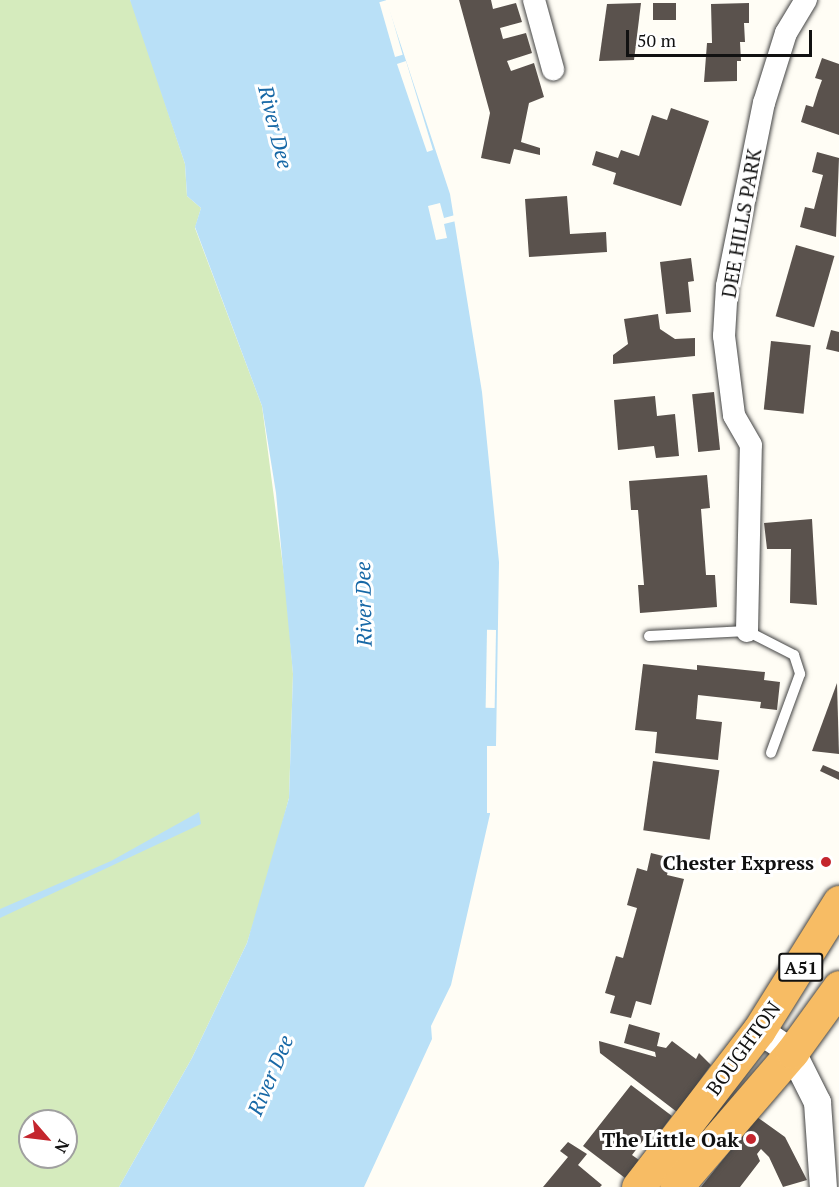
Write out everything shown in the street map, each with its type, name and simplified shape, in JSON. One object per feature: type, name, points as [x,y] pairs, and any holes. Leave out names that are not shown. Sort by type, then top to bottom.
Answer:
[{"type":"highway","name":"BOUGHTON","points":[[638,1187],[759,1030],[839,902]]},
{"type":"highway","name":"BOUGHTON","points":[[676,1187],[792,1052],[839,987]]},
{"type":"street","points":[[534,0],[553,69]]},
{"type":"street","name":"DEE HILLS PARK","points":[[747,631],[751,445],[734,415],[724,336],[727,286],[764,103],[786,33],[806,0]]},
{"type":"street","points":[[759,1030],[792,1052],[816,1102],[823,1187]]},
{"type":"lane","points":[[649,636],[747,631],[795,655],[800,674],[771,753]]},
{"type":"green space","points":[[0,0],[130,0],[133,5],[185,164],[187,196],[201,208],[195,228],[262,406],[287,597],[293,674],[289,798],[267,881],[247,943],[192,1058],[119,1187],[0,1187]]},
{"type":"water","name":"River Dee","points":[[130,0],[386,0],[450,194],[482,392],[499,562],[496,746],[490,814],[451,985],[431,1026],[432,1039],[364,1187],[119,1187],[192,1058],[247,943],[289,798],[293,674],[276,493],[262,406],[195,227],[201,208],[187,196],[185,164]]},
{"type":"water","points":[[199,812],[201,824],[0,918],[0,909],[111,861]]},
{"type":"pier","points":[[387,0],[403,55],[395,57],[379,2]]},
{"type":"pier","points":[[406,61],[433,150],[427,152],[397,64]]},
{"type":"pier","points":[[440,203],[444,218],[455,215],[456,221],[444,224],[447,238],[436,240],[428,206]]},
{"type":"pier","points":[[487,630],[496,630],[495,708],[486,708]]},
{"type":"pier","points":[[487,746],[496,746],[496,813],[487,813]]},
{"type":"building","points":[[459,0],[491,0],[493,9],[516,3],[522,22],[500,28],[503,39],[526,33],[532,53],[507,61],[511,71],[534,63],[544,97],[529,103],[521,142],[540,148],[540,155],[514,149],[510,164],[481,158],[490,113]]},
{"type":"building","points":[[641,3],[634,60],[599,61],[607,4]]},
{"type":"building","points":[[653,3],[676,3],[676,20],[653,20]]},
{"type":"building","points":[[749,3],[749,23],[744,23],[745,42],[740,42],[741,61],[737,61],[737,81],[704,82],[707,43],[712,43],[711,4]]},
{"type":"building","points":[[822,58],[839,64],[839,135],[801,122],[806,105],[813,107],[822,80],[815,78]]},
{"type":"building","points":[[671,108],[709,121],[681,206],[613,184],[616,173],[592,165],[596,151],[618,158],[621,150],[639,156],[652,115],[667,120]]},
{"type":"building","points":[[817,152],[839,158],[836,237],[800,227],[805,207],[814,209],[823,175],[812,172]]},
{"type":"building","points":[[567,196],[570,234],[606,232],[607,252],[529,257],[525,199]]},
{"type":"building","points":[[796,245],[834,256],[814,327],[776,316]]},
{"type":"building","points":[[691,258],[694,281],[688,282],[691,312],[666,314],[660,262]]},
{"type":"building","points":[[658,314],[660,329],[675,339],[695,338],[695,356],[613,364],[613,355],[628,344],[624,319]]},
{"type":"building","points":[[831,330],[839,332],[839,352],[826,349]]},
{"type":"building","points":[[771,341],[811,345],[804,414],[764,410]]},
{"type":"building","points":[[714,392],[720,450],[698,452],[692,394]]},
{"type":"building","points":[[655,396],[657,416],[675,414],[679,456],[656,458],[654,446],[618,450],[614,400]]},
{"type":"building","points":[[707,475],[710,508],[701,509],[706,575],[715,575],[717,607],[640,613],[638,585],[644,585],[638,510],[631,510],[629,481]]},
{"type":"building","points":[[812,519],[817,605],[790,603],[791,549],[767,549],[764,523]]},
{"type":"building","points":[[643,664],[697,670],[697,665],[765,672],[764,680],[780,682],[777,710],[760,708],[761,702],[698,695],[696,719],[722,722],[718,760],[655,753],[657,732],[635,730]]},
{"type":"building","points":[[837,683],[839,754],[812,751]]},
{"type":"building","points":[[653,761],[719,770],[710,840],[643,830]]},
{"type":"building","points":[[823,765],[839,772],[839,780],[820,771]]},
{"type":"building","points":[[651,853],[671,858],[667,875],[684,879],[651,1005],[636,1001],[631,1018],[610,1013],[615,996],[605,993],[616,956],[623,958],[637,908],[627,905],[637,868],[647,871]]},
{"type":"building","points":[[629,1024],[660,1033],[657,1046],[666,1048],[672,1041],[696,1059],[699,1053],[711,1065],[677,1112],[600,1053],[599,1041],[656,1057],[655,1052],[624,1043]]},
{"type":"building","points":[[631,1085],[672,1116],[658,1135],[651,1130],[632,1155],[639,1160],[625,1178],[583,1146]]},
{"type":"building","points":[[757,1117],[785,1137],[807,1180],[783,1187],[769,1157],[761,1149],[757,1154],[760,1161],[740,1187],[701,1187]]},
{"type":"building","points":[[568,1142],[587,1154],[578,1165],[602,1185],[600,1187],[543,1187],[568,1157],[560,1151]]},
{"type":"place","name":"Chester Express","points":[[826,862]]},
{"type":"place","name":"The Little Oak","points":[[751,1139]]}]
